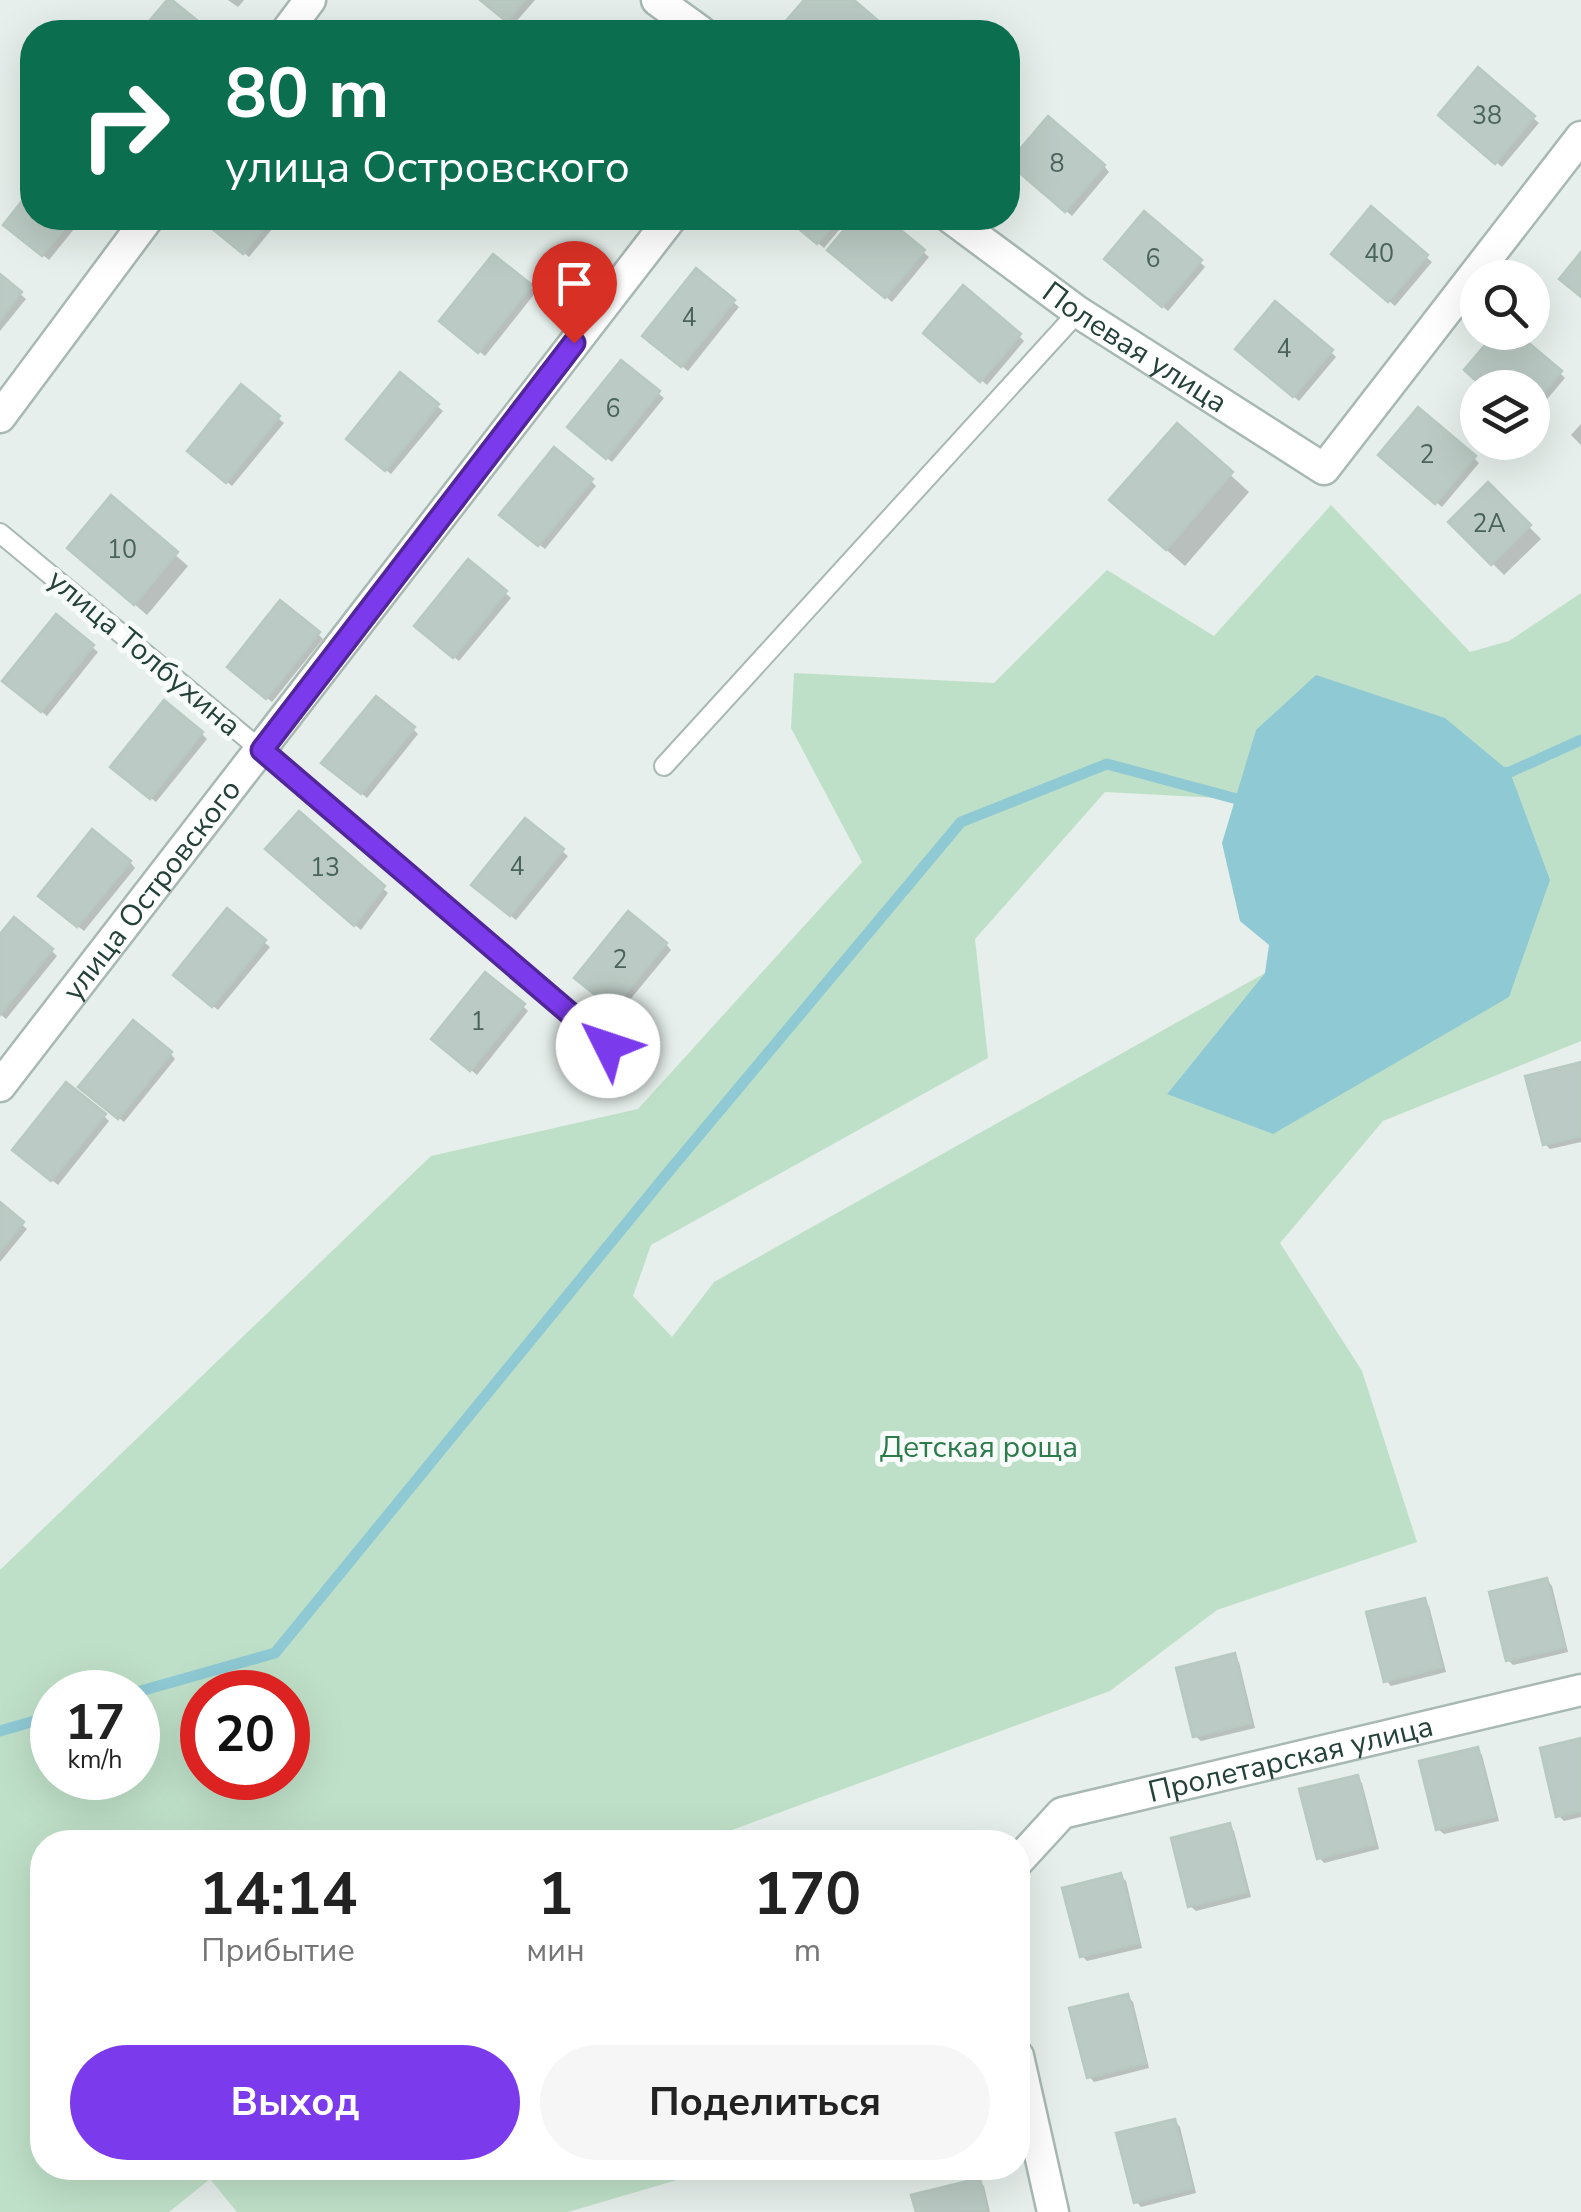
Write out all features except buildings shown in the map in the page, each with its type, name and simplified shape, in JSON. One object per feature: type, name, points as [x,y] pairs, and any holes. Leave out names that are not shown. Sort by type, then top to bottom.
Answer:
[{"type":"street","points":[[657,0],[684,20]]},
{"type":"street","name":"Полевая улица","points":[[967,230],[1078,312],[1324,469],[1581,137]]},
{"type":"street","points":[[0,417],[139,230]]},
{"type":"street","name":"улица Островского","points":[[0,1086],[662,230]]},
{"type":"street","name":"Пролетарская улица","points":[[1030,1848],[1062,1813],[1581,1690]]},
{"type":"street","points":[[1030,2111],[1052,2212]]},
{"type":"lane","points":[[664,766],[1078,312]]},
{"type":"lane","name":"улица Толбухина","points":[[0,534],[262,750],[608,1046]]},
{"type":"green space","name":"Детская роща","points":[[1331,505],[1470,652],[1509,641],[1581,593],[1581,1041],[1383,1121],[1280,1243],[1362,1371],[1417,1542],[1217,1610],[1110,1691],[732,1830],[30,1830],[30,2180],[209,2180],[169,2212],[0,2212],[0,1570],[431,1156],[638,1109],[862,862],[791,728],[794,673],[994,683],[1107,570],[1214,636]],"holes":[[[1256,730],[1509,997],[1167,1094],[1265,973],[714,1282],[672,1337],[633,1296],[651,1245],[988,1058],[975,939],[1105,792],[1237,799]]]},
{"type":"green space","name":"Детская роща","points":[[211,2180],[677,2180],[568,2212],[237,2212]]},
{"type":"water","points":[[1316,675],[1445,718],[1510,772],[1550,880],[1509,997],[1273,1134],[1167,1094],[1265,973],[1269,945],[1240,921],[1222,843],[1256,730]]},
{"type":"waterway","points":[[1496,774],[1510,772],[1581,740]]},
{"type":"waterway","points":[[160,1686],[275,1653],[961,822],[1107,764],[1237,799],[1249,798]]},
{"type":"waterway","points":[[0,1731],[30,1722]]},
{"type":"route","points":[[574,343],[262,750],[608,1046]]}]
